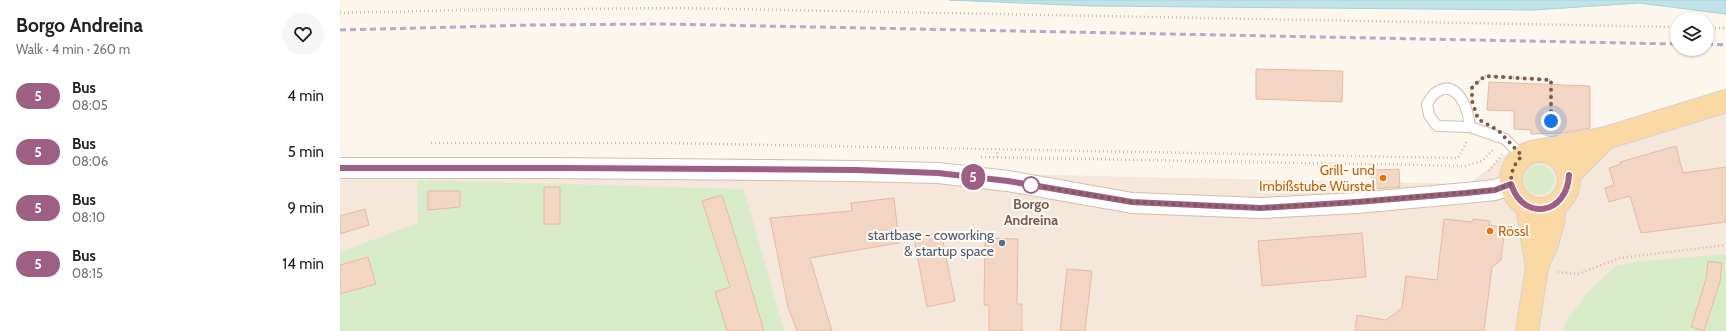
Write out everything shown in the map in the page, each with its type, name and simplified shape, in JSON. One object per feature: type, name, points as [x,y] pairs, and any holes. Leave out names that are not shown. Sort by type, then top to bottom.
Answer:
[{"type":"main road","points":[[1546,142],[1552,153],[1560,158],[1566,166],[1569,175],[1568,186],[1564,197],[1555,205],[1541,208],[1527,206],[1519,201],[1514,193],[1511,184],[1511,174],[1515,164],[1522,156],[1546,142],[1606,138],[1726,101]]},
{"type":"main road","points":[[1569,175],[1606,138]]},
{"type":"main road","points":[[1527,331],[1537,267],[1547,244],[1553,223],[1555,205]]},
{"type":"main road","points":[[1527,206],[1537,267]]},
{"type":"street","points":[[340,168],[856,170],[938,173],[1008,181],[1132,202],[1261,208],[1420,197],[1495,190],[1511,184]]},
{"type":"lane","points":[[1470,127],[1468,115],[1462,100],[1452,90],[1440,89],[1432,94],[1427,104],[1429,115],[1437,126],[1470,127],[1505,139],[1522,156]]},
{"type":"path","points":[[340,13],[680,8],[1670,27]]},
{"type":"path","points":[[1714,28],[1726,28]]},
{"type":"path","points":[[1472,94],[1472,87],[1485,76],[1551,80],[1546,142]]},
{"type":"path","points":[[431,143],[666,143],[1458,158],[1468,138]]},
{"type":"path","points":[[997,157],[998,149]]},
{"type":"path","points":[[1558,272],[1578,274],[1620,258],[1726,245]]},
{"type":"shaded area","points":[[1726,91],[1726,331],[340,331],[340,160],[1469,184],[1520,143],[1565,138]]},
{"type":"green space","points":[[1539,165],[1550,169],[1554,180],[1550,191],[1539,195],[1528,191],[1524,180],[1528,169]]},
{"type":"green space","points":[[417,180],[744,189],[784,331],[340,331],[340,252],[418,223]]},
{"type":"green space","points":[[1726,254],[1726,331],[1563,331],[1566,322],[1589,291],[1616,266],[1634,262]]},
{"type":"water","points":[[949,0],[1726,0],[1726,14],[1639,3],[1534,10],[1091,6]]},
{"type":"building","points":[[1256,69],[1343,71],[1342,102],[1256,99]]},
{"type":"building","points":[[1489,82],[1590,86],[1590,128],[1563,133],[1531,134],[1531,130],[1514,129],[1514,111],[1487,110]]},
{"type":"building","points":[[1676,146],[1683,173],[1726,167],[1726,222],[1641,233],[1630,196],[1609,202],[1605,188],[1614,185],[1609,168],[1621,164],[1620,162]]},
{"type":"building","points":[[1399,169],[1400,187],[1372,189],[1371,170]]},
{"type":"building","points":[[544,187],[560,187],[560,224],[544,224]]},
{"type":"building","points":[[428,191],[460,191],[460,207],[428,210]]},
{"type":"building","points":[[722,195],[764,331],[727,331],[715,292],[730,287],[702,201]]},
{"type":"building","points":[[894,198],[899,243],[810,258],[832,331],[797,331],[788,307],[770,218],[852,211],[851,203]]},
{"type":"building","points":[[365,209],[369,225],[340,234],[340,216]]},
{"type":"building","points":[[1444,219],[1472,222],[1473,219],[1490,221],[1489,225],[1505,227],[1501,260],[1492,267],[1484,331],[1355,331],[1357,315],[1386,320],[1402,308],[1406,276],[1437,280]]},
{"type":"building","points":[[941,232],[955,301],[927,307],[914,238]]},
{"type":"building","points":[[1362,233],[1366,277],[1262,286],[1258,241]]},
{"type":"building","points":[[985,238],[1018,239],[1017,304],[1022,304],[1022,331],[989,331],[989,305],[984,305]]},
{"type":"building","points":[[368,257],[376,284],[340,294],[340,265]]},
{"type":"building","points":[[1708,261],[1722,263],[1720,282],[1704,331],[1691,327],[1706,279]]},
{"type":"building","points":[[1067,269],[1092,271],[1085,331],[1060,331]]},
{"type":"railway","points":[[340,30],[532,25],[662,24],[1670,44]]},
{"type":"railway","points":[[1714,44],[1726,45]]},
{"type":"bus line","name":"5","points":[[340,168],[856,170],[938,173],[1008,181],[1132,202],[1261,208],[1466,193],[1495,190],[1511,184],[1519,201],[1536,209],[1546,208],[1555,205],[1564,197],[1568,186],[1569,175]]},
{"type":"place","name":"Grill- und Imbißstube Würstel","points":[[1383,178]]},
{"type":"place","name":"Borgo Andreina","points":[[1031,185]]},
{"type":"place","name":"Rössl","points":[[1490,231]]},
{"type":"place","name":"startbase - coworking & startup space","points":[[1002,243]]},
{"type":"route","points":[[1031,185],[1132,202],[1261,208],[1357,202],[1495,190],[1511,184],[1511,174],[1515,164],[1522,156],[1499,131],[1478,119],[1472,101],[1472,87],[1485,76],[1551,80],[1551,121]]}]
